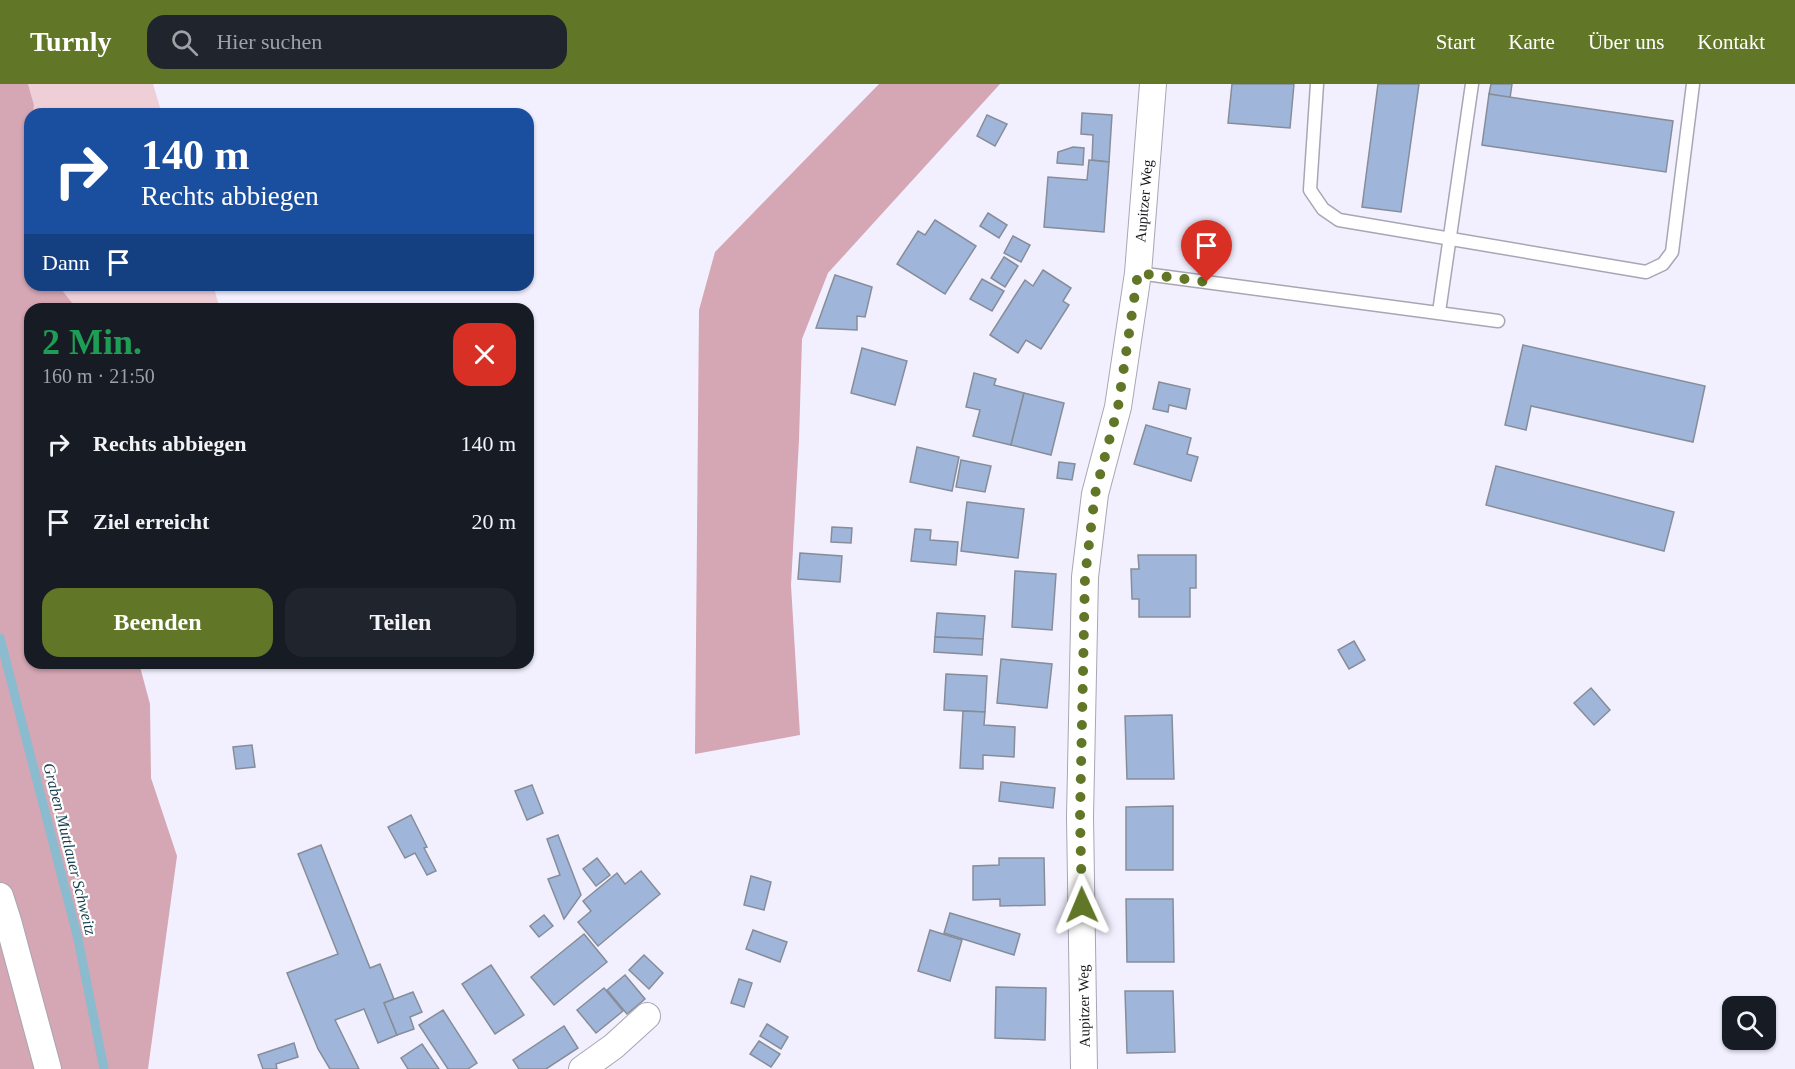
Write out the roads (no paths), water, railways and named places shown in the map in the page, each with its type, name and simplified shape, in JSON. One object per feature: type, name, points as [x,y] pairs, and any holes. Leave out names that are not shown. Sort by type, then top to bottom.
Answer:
[{"type":"street","name":"Aupitzer Weg","points":[[1084,1069],[1080,817],[1085,577],[1095,494],[1118,407],[1138,273],[1153,84]]},
{"type":"street","points":[[0,896],[48,1069]]},
{"type":"street","points":[[582,1069],[614,1046],[647,1016]]},
{"type":"lane","points":[[1317,84],[1310,190],[1323,210],[1339,220],[1646,272],[1663,264],[1672,252],[1693,84]]},
{"type":"lane","points":[[1439,312],[1472,84]]},
{"type":"lane","points":[[1138,273],[1497,321]]},
{"type":"waterway","name":"Graben Muttlauer Schweitz","points":[[0,638],[78,939],[104,1069]]}]
